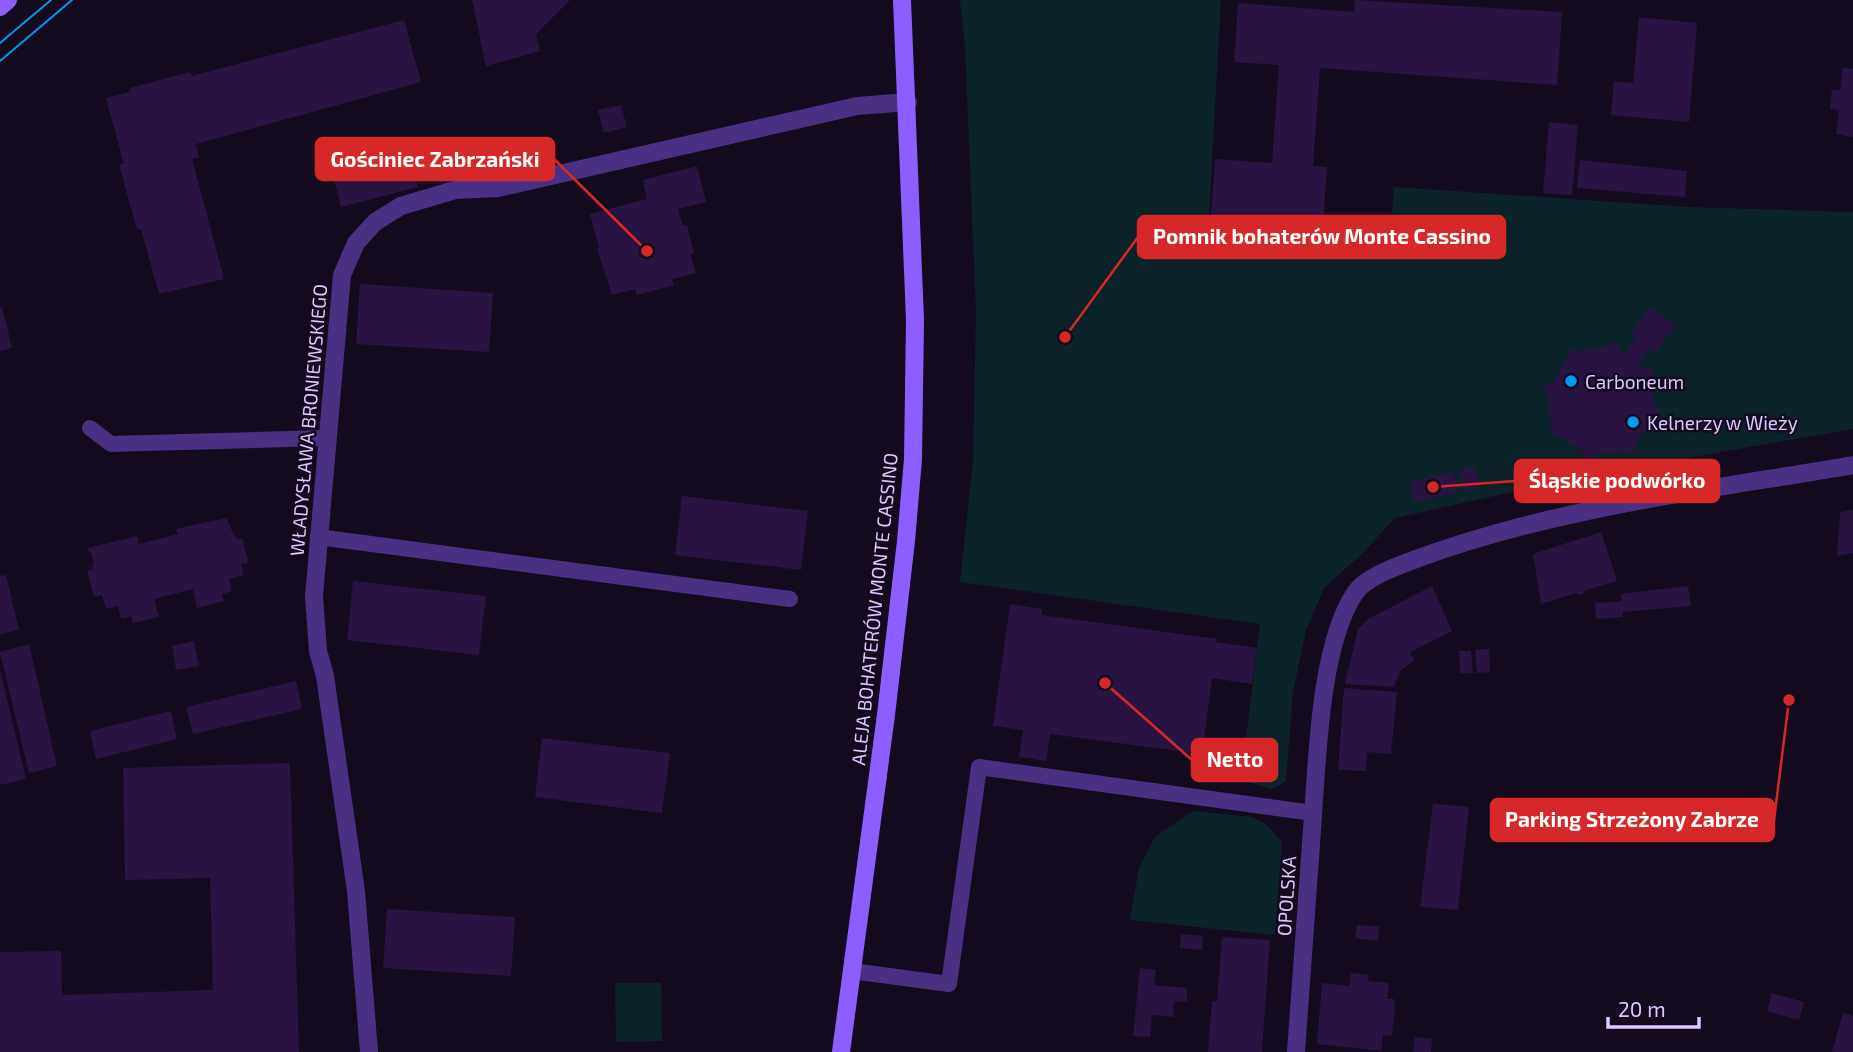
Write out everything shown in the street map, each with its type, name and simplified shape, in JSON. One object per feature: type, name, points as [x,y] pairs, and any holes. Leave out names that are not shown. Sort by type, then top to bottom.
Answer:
[{"type":"street","points":[[0,7],[8,0]]},
{"type":"street","name":"ALEJA BOHATERÓW MONTE CASSINO","points":[[841,1052],[905,554],[913,459],[915,320],[902,0]]},
{"type":"street","name":"WŁADYSŁAWA BRONIEWSKIEGO","points":[[369,1052],[356,891],[325,676],[318,651],[314,596],[342,275],[356,243],[375,222],[401,206],[455,190],[498,188],[858,106],[908,103]]},
{"type":"street","name":"OPOLSKA","points":[[1296,1052],[1313,813],[1327,678],[1338,628],[1356,591],[1384,572],[1451,546],[1588,510],[1853,465]]},
{"type":"lane","points":[[90,428],[111,444],[328,438]]},
{"type":"lane","points":[[318,537],[790,599]]},
{"type":"lane","points":[[852,971],[949,984],[979,766],[1313,813]]},
{"type":"shaded area","points":[[960,0],[1221,0],[1209,217],[1391,229],[1394,187],[1687,207],[1853,212],[1853,429],[1584,476],[1395,518],[1362,554],[1324,588],[1306,630],[1293,692],[1286,781],[1272,789],[1241,780],[1260,624],[960,582],[973,461],[976,312],[965,46]]},
{"type":"shaded area","points":[[1193,811],[1252,817],[1266,824],[1282,842],[1275,935],[1130,920],[1139,868],[1155,837]]},
{"type":"shaded area","points":[[615,983],[661,983],[662,1041],[616,1042]]},
{"type":"building","points":[[472,0],[570,0],[536,34],[540,51],[486,66]]},
{"type":"building","points":[[1355,0],[1562,12],[1557,85],[1320,68],[1313,166],[1327,167],[1323,224],[1211,216],[1215,159],[1272,163],[1279,65],[1234,62],[1238,3],[1354,12]]},
{"type":"building","points":[[1639,17],[1697,23],[1689,122],[1611,115],[1614,81],[1633,83]]},
{"type":"building","points":[[404,20],[421,82],[196,144],[199,157],[192,159],[224,279],[159,294],[119,165],[124,164],[106,98],[130,92],[130,88],[190,72],[192,76]]},
{"type":"building","points":[[1843,67],[1853,69],[1853,137],[1836,134],[1839,110],[1830,109],[1832,89],[1840,90]]},
{"type":"building","points":[[621,105],[627,127],[604,133],[598,110]]},
{"type":"building","points":[[1549,122],[1578,125],[1572,195],[1543,193]]},
{"type":"building","points":[[407,148],[418,187],[341,207],[331,167]]},
{"type":"building","points":[[1580,160],[1687,171],[1685,197],[1577,188]]},
{"type":"building","points":[[697,166],[706,202],[678,209],[683,226],[687,225],[694,253],[690,254],[696,273],[672,279],[674,285],[637,295],[635,289],[612,295],[597,249],[599,248],[590,214],[647,199],[643,180]]},
{"type":"building","points":[[360,284],[493,293],[489,352],[356,344]]},
{"type":"building","points":[[0,307],[12,348],[0,351]]},
{"type":"building","points":[[1651,307],[1676,325],[1655,353],[1650,348],[1638,364],[1645,369],[1649,366],[1655,373],[1651,376],[1655,407],[1660,408],[1659,419],[1654,417],[1635,444],[1637,449],[1629,454],[1627,450],[1595,454],[1592,459],[1584,457],[1585,453],[1557,434],[1553,436],[1548,429],[1552,427],[1548,394],[1543,392],[1545,384],[1551,384],[1569,357],[1566,354],[1572,348],[1576,352],[1607,347],[1609,342],[1619,344],[1618,349],[1625,354],[1636,338],[1630,334]]},
{"type":"building","points":[[1475,467],[1480,487],[1464,491],[1459,470]]},
{"type":"building","points":[[1453,472],[1458,492],[1414,502],[1409,482]]},
{"type":"building","points":[[682,496],[808,511],[801,570],[675,555]]},
{"type":"building","points":[[1853,510],[1853,553],[1837,556],[1840,512]]},
{"type":"building","points":[[226,518],[238,540],[242,538],[249,563],[241,564],[244,575],[229,579],[232,591],[222,594],[224,601],[197,608],[193,589],[154,599],[159,617],[133,623],[131,616],[121,619],[118,606],[106,609],[102,595],[94,597],[87,571],[93,569],[94,564],[88,548],[137,536],[139,544],[178,534],[176,529]]},
{"type":"building","points":[[1601,532],[1617,581],[1586,590],[1582,595],[1576,593],[1541,604],[1533,554]]},
{"type":"building","points":[[6,575],[19,630],[0,634],[0,576]]},
{"type":"building","points":[[353,581],[486,596],[479,655],[347,640]]},
{"type":"building","points":[[1432,586],[1452,631],[1410,652],[1414,660],[1400,671],[1394,687],[1345,684],[1358,629],[1368,619]]},
{"type":"building","points":[[1688,586],[1691,606],[1622,612],[1623,617],[1596,619],[1595,603],[1622,601],[1621,594]]},
{"type":"building","points":[[1010,604],[1042,609],[1042,615],[1217,639],[1216,642],[1257,648],[1252,684],[1212,678],[1202,754],[1050,734],[1046,761],[1019,757],[1023,730],[993,726]]},
{"type":"building","points":[[194,641],[199,666],[176,670],[172,646]]},
{"type":"building","points":[[29,644],[57,766],[29,773],[0,652]]},
{"type":"building","points":[[1489,649],[1490,672],[1477,673],[1475,650]]},
{"type":"building","points":[[1459,651],[1471,651],[1473,673],[1460,673]]},
{"type":"building","points":[[0,670],[26,779],[0,785]]},
{"type":"building","points":[[296,681],[302,709],[193,734],[186,707]]},
{"type":"building","points":[[1344,688],[1397,692],[1391,754],[1367,752],[1366,771],[1338,770]]},
{"type":"building","points":[[171,711],[177,739],[96,759],[90,731]]},
{"type":"building","points":[[542,738],[670,753],[662,813],[535,797]]},
{"type":"building","points":[[290,763],[299,1052],[0,1052],[0,952],[61,951],[62,995],[213,990],[210,878],[125,880],[123,768]]},
{"type":"building","points":[[1433,804],[1469,807],[1458,910],[1420,907]]},
{"type":"building","points":[[387,909],[515,917],[511,976],[383,968]]},
{"type":"building","points":[[1357,925],[1379,927],[1378,941],[1355,938]]},
{"type":"building","points":[[1181,934],[1203,936],[1202,950],[1180,948]]},
{"type":"building","points":[[1222,937],[1270,940],[1262,1052],[1208,1052],[1212,1001],[1217,1001]]},
{"type":"building","points":[[1140,968],[1156,970],[1154,985],[1187,988],[1187,1002],[1174,1001],[1173,1017],[1152,1015],[1150,1037],[1133,1036]]},
{"type":"building","points":[[1351,973],[1369,975],[1368,981],[1389,983],[1387,999],[1394,999],[1395,1007],[1392,1036],[1383,1035],[1381,1051],[1317,1044],[1322,983],[1349,986]]},
{"type":"building","points":[[1772,993],[1804,1002],[1799,1020],[1767,1011]]},
{"type":"building","points":[[1843,1013],[1853,1016],[1853,1052],[1832,1052]]},
{"type":"building","points":[[1415,1037],[1432,1039],[1431,1052],[1413,1052]]},
{"type":"tram line","points":[[0,43],[51,0]]},
{"type":"tram line","points":[[0,61],[72,0]]},
{"type":"place","name":"Gościniec Zabrzański","points":[[647,251]]},
{"type":"place","name":"Pomnik bohaterów Monte Cassino","points":[[1065,337]]},
{"type":"place","name":"Carboneum","points":[[1571,381]]},
{"type":"place","name":"Kelnerzy w Wieży","points":[[1633,422]]},
{"type":"place","name":"Śląskie podwórko","points":[[1433,487]]},
{"type":"place","name":"Netto","points":[[1105,683]]},
{"type":"place","name":"Parking Strzeżony Zabrze","points":[[1789,700]]}]
